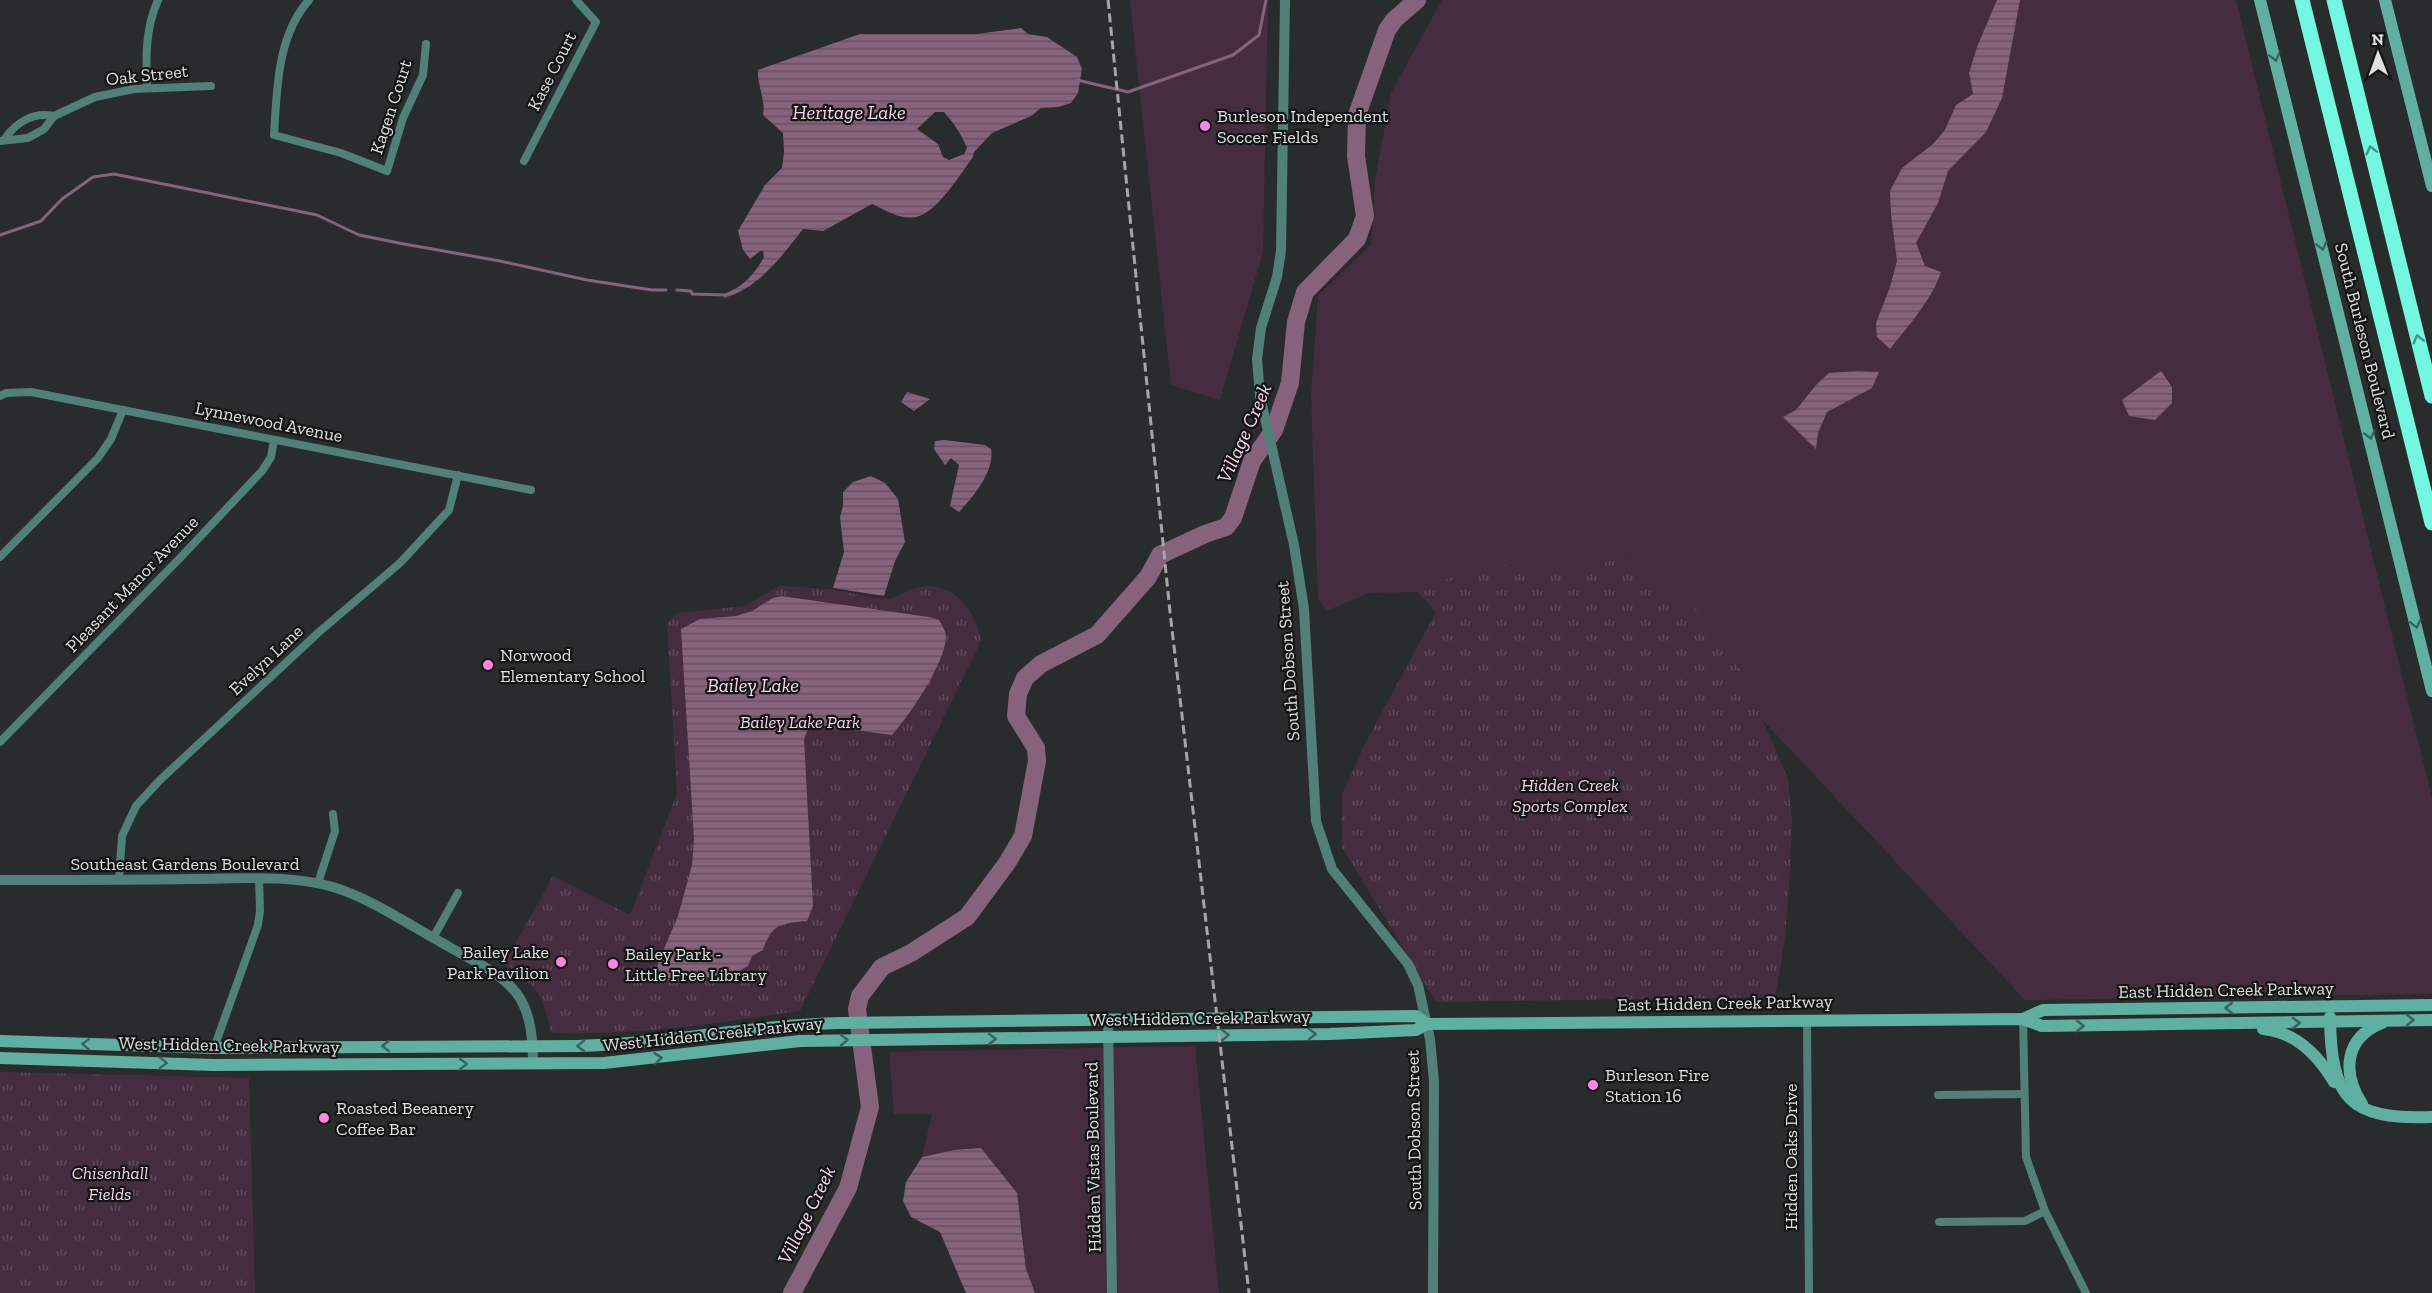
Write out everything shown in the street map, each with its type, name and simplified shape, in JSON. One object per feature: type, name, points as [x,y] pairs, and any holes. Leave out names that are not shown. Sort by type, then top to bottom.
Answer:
[{"type":"highway","points":[[2302,0],[2432,523]]},
{"type":"highway","points":[[2334,0],[2432,396]]},
{"type":"main road","name":"South Burleson Boulevard","points":[[2260,0],[2432,691]]},
{"type":"main road","points":[[2385,0],[2432,186]]},
{"type":"main road","name":"East Hidden Creek Parkway","points":[[2023,1019],[2043,1010],[2432,1005]]},
{"type":"main road","points":[[2330,1006],[2331,1057],[2345,1093]]},
{"type":"main road","name":"West Hidden Creek Parkway","points":[[0,1041],[214,1048],[627,1045],[723,1032],[808,1024],[1416,1016],[1427,1024],[1416,1030],[1254,1035],[800,1041],[636,1061],[213,1065],[0,1058]]},
{"type":"main road","name":"East Hidden Creek Parkway","points":[[1427,1024],[2023,1019],[2042,1026],[2229,1025],[2432,1020]]},
{"type":"main road","points":[[2366,1110],[2352,1085],[2349,1059],[2360,1037],[2370,1028],[2389,1021]]},
{"type":"main road","points":[[2229,1025],[2273,1030],[2301,1042],[2315,1055],[2338,1089],[2366,1110],[2382,1116],[2432,1117]]},
{"type":"street","points":[[147,88],[146,44],[152,15],[158,0]]},
{"type":"street","name":"Kagen Court","points":[[309,0],[293,22],[283,54],[277,91],[274,135],[341,153],[387,171],[404,118],[423,75],[426,44]]},
{"type":"street","name":"Kase Court","points":[[524,161],[596,22],[576,0]]},
{"type":"street","name":"South Dobson Street","points":[[1285,0],[1281,251],[1277,277],[1261,328],[1257,359],[1260,396],[1294,545],[1304,609],[1316,821],[1332,869],[1408,964],[1414,974],[1424,1004],[1434,1081],[1433,1293]]},
{"type":"street","name":"Oak Street","points":[[2,140],[28,138],[44,129],[54,116],[95,97],[147,88],[211,86]]},
{"type":"street","name":"Oak Street","points":[[2,140],[13,126],[24,120],[42,114],[54,116]]},
{"type":"street","name":"Lynnewood Avenue","points":[[0,396],[6,393],[31,392],[531,490]]},
{"type":"street","points":[[0,558],[98,458],[111,439],[123,410]]},
{"type":"street","name":"Pleasant Manor Avenue","points":[[0,742],[262,471],[271,457],[274,440]]},
{"type":"street","name":"Evelyn Lane","points":[[120,880],[122,836],[136,806],[160,780],[319,632],[414,549],[449,510],[458,475]]},
{"type":"street","points":[[318,883],[335,831],[333,814]]},
{"type":"street","points":[[214,1048],[258,925],[259,879]]},
{"type":"street","name":"Southeast Gardens Boulevard","points":[[0,880],[259,879],[318,883],[335,888],[368,903],[494,972],[518,993],[528,1010],[533,1063]]},
{"type":"street","points":[[433,938],[458,893]]},
{"type":"street","points":[[2023,1019],[2026,1157],[2045,1211],[2086,1293]]},
{"type":"street","name":"Hidden Vistas Boulevard","points":[[1108,1020],[1112,1293]]},
{"type":"street","name":"Hidden Oaks Drive","points":[[1807,1020],[1809,1293]]},
{"type":"street","points":[[1938,1095],[2024,1094]]},
{"type":"street","points":[[1939,1222],[2019,1221],[2045,1211]]},
{"type":"green space","name":"Burleson Independent Soccer Fields","points":[[1130,0],[1268,0],[1263,252],[1220,400],[1171,385]]},
{"type":"green space","points":[[1442,0],[2236,0],[2432,798],[2432,994],[2025,1000],[1760,717],[1743,674],[1630,558],[1556,570],[1504,565],[1457,575],[1418,592],[1369,593],[1326,611],[1318,598],[1311,397],[1318,295],[1371,245],[1375,180],[1391,93]]},
{"type":"green space","name":"Hidden Creek Sports Complex","points":[[1629,558],[1697,610],[1743,674],[1788,779],[1792,821],[1789,885],[1785,938],[1775,997],[1436,1002],[1342,847],[1342,794],[1366,742],[1436,612],[1418,592],[1457,575],[1504,565],[1556,570]]},
{"type":"green space","name":"Bailey Lake Park","points":[[779,586],[835,590],[885,599],[915,588],[928,586],[940,588],[951,592],[967,607],[981,641],[800,1011],[645,1031],[551,1033],[545,1008],[537,992],[504,964],[553,876],[630,915],[677,794],[667,623],[677,613],[745,606]]},
{"type":"green space","points":[[1195,1046],[1219,1293],[1035,1293],[1026,1269],[1022,1226],[954,1150],[922,1157],[932,1114],[894,1114],[889,1052]]},
{"type":"green space","name":"Chisenhall Fields","points":[[0,1072],[249,1078],[255,1293],[0,1293]]},
{"type":"water","points":[[1997,0],[2020,0],[2002,98],[1986,132],[1948,171],[1938,203],[1916,243],[1925,266],[1941,272],[1925,303],[1890,349],[1877,337],[1876,323],[1897,261],[1890,191],[1902,168],[1933,144],[1945,130],[1956,105],[1973,94],[1969,73],[1977,47]]},
{"type":"water","name":"Heritage Lake","points":[[1021,28],[1028,34],[1047,37],[1077,57],[1082,69],[1078,93],[1071,103],[1058,107],[1041,108],[1031,116],[992,133],[974,152],[973,157],[948,192],[924,214],[910,218],[904,217],[872,204],[823,231],[803,229],[759,279],[737,293],[724,298],[724,294],[737,288],[748,279],[764,257],[763,251],[760,251],[750,259],[743,250],[738,231],[765,185],[782,168],[783,133],[763,115],[758,70],[860,34],[977,34]],"holes":[[[935,112],[944,112],[963,138],[967,148],[964,154],[949,160],[943,157],[938,144],[917,129]]]},
{"type":"water","points":[[2161,371],[2172,387],[2172,403],[2155,420],[2129,416],[2122,400]]},
{"type":"water","points":[[1879,372],[1872,388],[1827,412],[1818,433],[1816,449],[1783,417],[1796,410],[1829,373]]},
{"type":"water","points":[[907,392],[930,399],[914,411],[901,402]]},
{"type":"water","points":[[935,441],[985,445],[991,449],[990,466],[986,475],[959,512],[950,506],[959,465],[951,458],[945,465],[934,449]]},
{"type":"water","points":[[871,476],[885,483],[898,499],[905,542],[895,561],[884,596],[833,588],[844,552],[840,517],[843,492],[853,482]]},
{"type":"water","name":"Bailey Lake","points":[[781,596],[939,620],[946,635],[944,648],[940,661],[925,689],[892,735],[818,725],[808,729],[804,739],[813,906],[807,921],[779,926],[766,941],[763,950],[752,956],[748,966],[737,972],[681,982],[668,980],[657,969],[658,963],[678,916],[692,865],[694,839],[681,629],[700,619],[736,616],[752,611],[773,598]]},
{"type":"water","points":[[981,1148],[1017,1193],[1026,1269],[1035,1293],[966,1293],[940,1232],[911,1217],[903,1201],[906,1182],[922,1157],[954,1150]]},
{"type":"waterway","points":[[1077,80],[1128,92],[1233,55],[1259,35],[1266,0]]},
{"type":"waterway","name":"Village Creek","points":[[792,1293],[848,1188],[870,1107],[857,1009],[860,996],[882,967],[911,953],[967,917],[1007,863],[1023,836],[1037,761],[1036,748],[1016,716],[1018,694],[1025,678],[1041,664],[1097,635],[1148,577],[1160,555],[1226,527],[1233,518],[1252,461],[1274,430],[1290,383],[1296,322],[1305,292],[1357,239],[1365,216],[1356,156],[1357,115],[1387,30],[1394,20],[1417,0]]},
{"type":"waterway","points":[[0,235],[41,221],[62,199],[93,177],[114,174],[317,215],[359,235],[587,280],[666,290]]},
{"type":"waterway","points":[[677,290],[691,291],[692,294],[726,295]]},
{"type":"railway","points":[[1108,0],[1170,612],[1249,1293]]},
{"type":"place","name":"Burleson Independent Soccer Fields","points":[[1205,126]]},
{"type":"place","name":"Norwood Elementary School","points":[[488,665]]},
{"type":"place","name":"Bailey Lake Park Pavilion","points":[[561,962]]},
{"type":"place","name":"Bailey Park - Little Free Library","points":[[613,964]]},
{"type":"place","name":"Burleson Fire Station 16","points":[[1593,1085]]},
{"type":"place","name":"Roasted Beeanery Coffee Bar","points":[[324,1118]]}]
